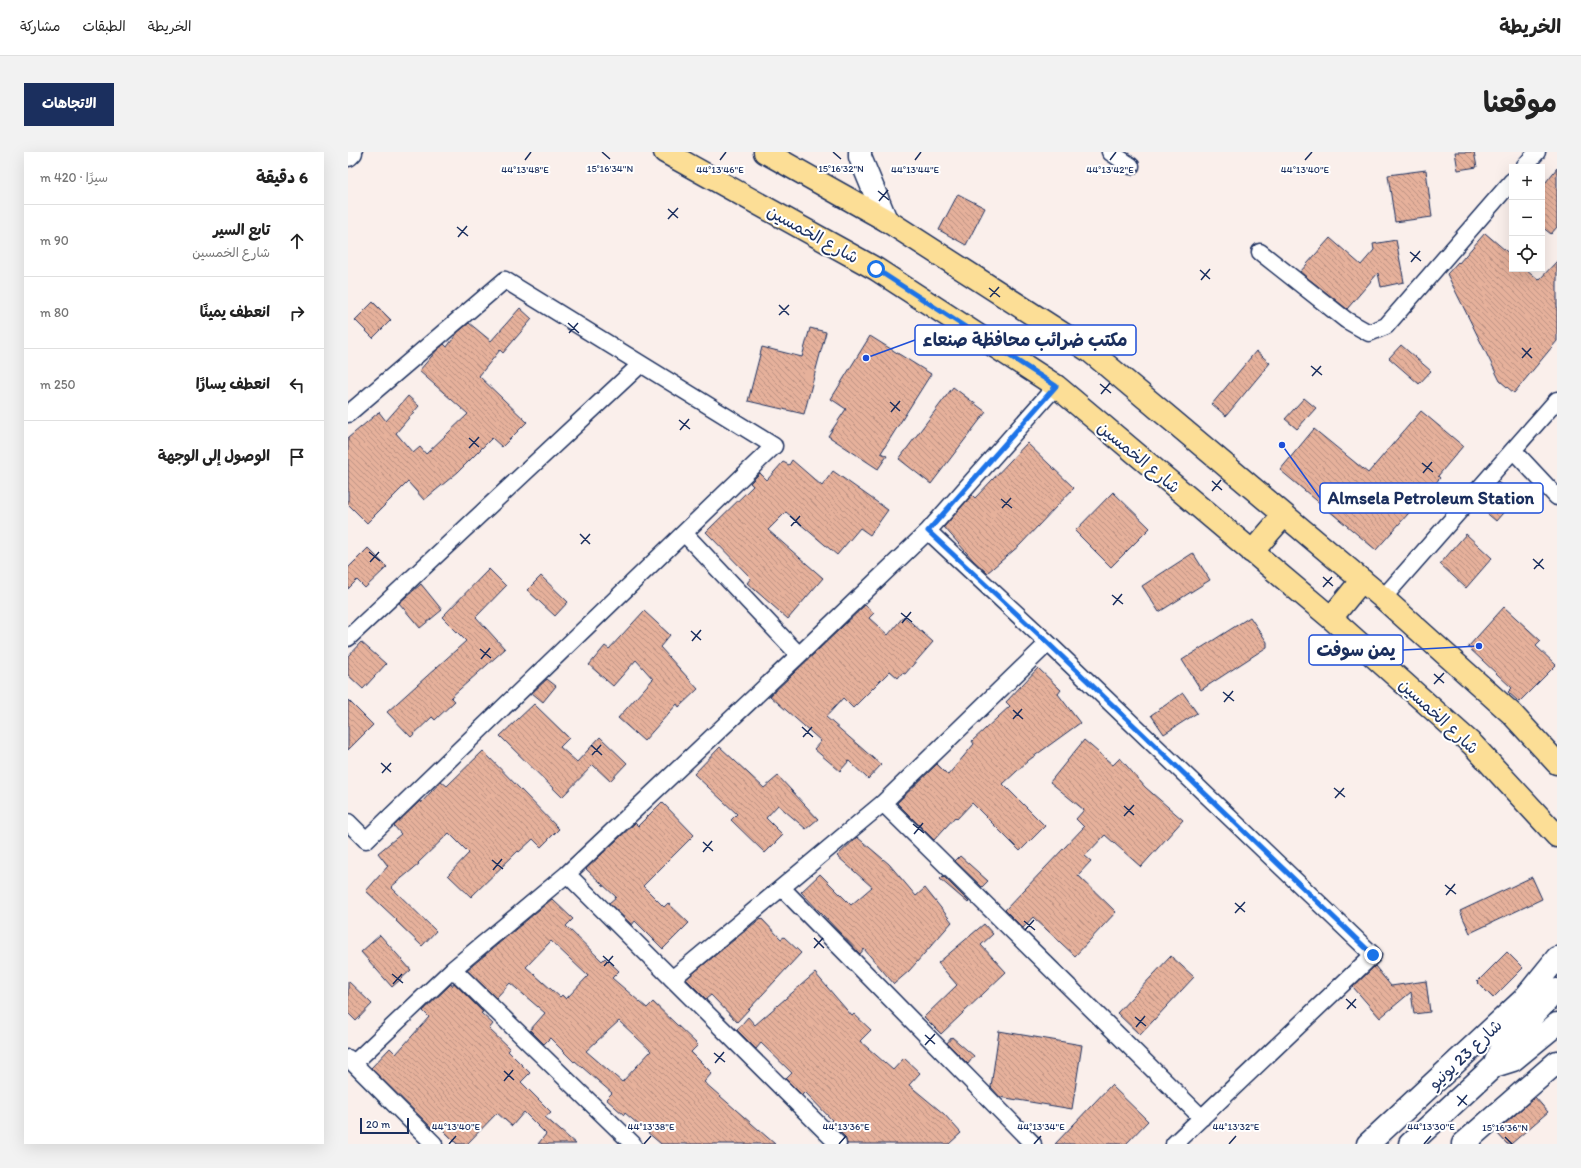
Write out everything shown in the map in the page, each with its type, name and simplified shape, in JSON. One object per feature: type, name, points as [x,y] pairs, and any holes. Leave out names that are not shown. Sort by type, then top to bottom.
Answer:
[{"type":"main road","name":"شارع الخمسين","points":[[665,152],[876,269],[1056,386],[1331,618],[1473,745],[1557,836]]},
{"type":"main road","points":[[765,152],[886,220],[1091,352],[1383,598],[1512,714],[1557,763]]},
{"type":"main road","points":[[1252,552],[1284,515]]},
{"type":"main road","points":[[1331,618],[1362,580]]},
{"type":"street","points":[[348,155],[351,152]]},
{"type":"street","points":[[860,152],[860,157],[886,220]]},
{"type":"street","points":[[1110,152],[1131,166]]},
{"type":"street","points":[[1527,164],[1537,152]]},
{"type":"street","points":[[1260,252],[1346,320],[1368,333],[1386,326],[1509,184]]},
{"type":"street","points":[[348,822],[366,840],[774,446],[505,280],[350,408]]},
{"type":"street","points":[[348,638],[641,364]]},
{"type":"street","points":[[434,1144],[351,1060],[453,969],[567,874],[799,655],[928,531],[1056,386]]},
{"type":"street","points":[[1383,598],[1557,400]]},
{"type":"street","points":[[1513,450],[1557,497]]},
{"type":"street","points":[[928,531],[1048,643],[1373,955],[1174,1144]]},
{"type":"street","points":[[684,533],[799,655]]},
{"type":"street","points":[[672,978],[883,803],[1048,643]]},
{"type":"street","points":[[883,803],[1202,1118]]},
{"type":"street","points":[[567,874],[672,978],[833,1143]]},
{"type":"street","points":[[782,888],[1033,1144]]},
{"type":"street","name":"شارع 23 يونيو","points":[[1368,1144],[1523,1000],[1557,958]]},
{"type":"street","points":[[453,969],[633,1144]]},
{"type":"street","points":[[1410,1144],[1494,1066],[1501,1049],[1557,990]]},
{"type":"street","points":[[1494,1066],[1513,1060],[1557,1024]]},
{"type":"street","points":[[1463,1144],[1557,1062]]},
{"type":"building","points":[[1455,152],[1474,152],[1477,167],[1458,170]]},
{"type":"building","points":[[1557,168],[1557,227],[1551,234],[1545,229],[1545,183]]},
{"type":"building","points":[[1426,170],[1432,217],[1395,222],[1388,175]]},
{"type":"building","points":[[958,194],[985,208],[966,245],[939,230]]},
{"type":"building","points":[[1485,233],[1509,253],[1509,272],[1530,272],[1539,280],[1557,261],[1557,341],[1514,393],[1500,381],[1447,274],[1458,262],[1459,263]]},
{"type":"building","points":[[1330,238],[1361,265],[1374,250],[1373,244],[1396,240],[1404,282],[1381,287],[1378,273],[1347,309],[1300,272]]},
{"type":"building","points":[[373,302],[391,320],[373,338],[355,320]]},
{"type":"building","points":[[520,308],[532,319],[503,353],[500,350],[479,376],[527,422],[502,447],[492,438],[458,472],[424,500],[408,482],[367,523],[348,504],[348,438],[379,412],[386,421],[408,396],[419,406],[396,433],[413,453],[420,447],[426,454],[468,414],[419,371],[437,350],[444,344],[447,347],[458,332],[469,323],[491,341]]},
{"type":"building","points":[[810,328],[826,332],[804,414],[748,401],[762,347],[802,357]]},
{"type":"building","points":[[870,336],[931,374],[881,453],[887,456],[878,469],[828,436],[846,409],[831,399]]},
{"type":"building","points":[[1401,345],[1431,371],[1419,384],[1389,358]]},
{"type":"building","points":[[1256,351],[1270,363],[1226,416],[1212,404]]},
{"type":"building","points":[[953,387],[986,412],[931,484],[899,459]]},
{"type":"building","points":[[1304,398],[1316,408],[1297,429],[1285,419]]},
{"type":"building","points":[[1421,411],[1463,446],[1438,476],[1440,478],[1376,550],[1280,470],[1314,429],[1368,473]]},
{"type":"building","points":[[1027,443],[1074,488],[1020,545],[987,573],[973,560],[944,527],[972,495],[975,498]]},
{"type":"building","points":[[792,460],[822,486],[833,471],[888,510],[870,535],[860,528],[837,555],[786,512],[768,530],[823,578],[788,619],[747,583],[751,578],[706,532],[753,486],[750,483],[760,473],[767,480],[783,462],[789,465]]},
{"type":"building","points":[[1498,482],[1516,498],[1496,521],[1477,505]]},
{"type":"building","points":[[1113,492],[1150,528],[1111,567],[1075,531]]},
{"type":"building","points":[[1466,534],[1492,558],[1466,588],[1440,564]]},
{"type":"building","points":[[368,548],[387,567],[365,588],[357,580],[348,589],[348,568]]},
{"type":"building","points":[[1193,553],[1210,580],[1159,612],[1142,586]]},
{"type":"building","points":[[489,569],[506,586],[476,617],[505,649],[451,697],[455,701],[435,720],[432,717],[411,737],[387,712],[466,641],[442,617]]},
{"type":"building","points":[[541,576],[568,602],[555,616],[527,590]]},
{"type":"building","points":[[421,584],[442,610],[420,628],[399,603]]},
{"type":"building","points":[[865,605],[874,613],[869,618],[888,635],[904,616],[933,642],[905,674],[902,673],[898,678],[890,671],[853,708],[843,698],[826,717],[881,765],[868,779],[849,761],[840,771],[814,749],[821,741],[770,696]]},
{"type":"building","points":[[1504,607],[1541,641],[1536,646],[1556,665],[1519,702],[1508,692],[1512,688],[1468,647]]},
{"type":"building","points":[[644,611],[670,635],[660,647],[698,689],[679,707],[677,704],[644,741],[618,718],[653,679],[636,660],[613,686],[589,665],[605,646],[609,649]]},
{"type":"building","points":[[1250,617],[1267,642],[1267,647],[1201,690],[1182,660]]},
{"type":"building","points":[[361,642],[386,664],[363,689],[348,675],[348,656]]},
{"type":"building","points":[[1038,668],[1061,690],[1058,694],[1080,723],[1029,760],[1003,784],[1045,826],[1020,851],[972,803],[957,819],[955,817],[934,840],[897,803],[937,764],[948,775],[974,744],[972,741],[1010,706],[1006,702]]},
{"type":"building","points":[[547,679],[556,686],[543,702],[532,693]]},
{"type":"building","points":[[1183,693],[1197,713],[1164,734],[1151,715]]},
{"type":"building","points":[[348,700],[373,725],[348,750]]},
{"type":"building","points":[[534,704],[569,738],[560,747],[577,762],[600,737],[627,763],[610,781],[593,765],[562,797],[500,736]]},
{"type":"building","points":[[1084,740],[1113,765],[1120,758],[1145,787],[1183,820],[1141,867],[1105,835],[1085,856],[1091,861],[1078,875],[1116,912],[1075,956],[1033,917],[1023,928],[1005,910],[1084,827],[1076,819],[1084,810],[1050,782]]},
{"type":"building","points":[[720,747],[764,788],[778,776],[818,819],[806,829],[778,805],[766,818],[783,835],[765,853],[731,820],[737,814],[694,774]]},
{"type":"building","points":[[483,751],[559,829],[541,847],[533,839],[519,852],[518,851],[471,897],[448,875],[469,853],[449,833],[418,863],[419,864],[391,887],[436,931],[422,946],[366,891],[388,866],[378,853],[401,834],[394,826],[420,801],[421,803],[441,781],[447,786]]},
{"type":"building","points":[[662,802],[694,835],[643,886],[664,907],[668,903],[689,923],[663,949],[635,921],[632,925],[609,903],[616,897],[586,869],[635,823],[638,826]]},
{"type":"building","points":[[857,837],[889,864],[916,896],[925,888],[952,922],[909,971],[894,984],[864,949],[860,954],[801,892],[820,874],[851,905],[872,887],[837,856]]},
{"type":"building","points":[[960,856],[988,881],[982,887],[955,861]]},
{"type":"building","points":[[943,876],[969,902],[968,903],[940,879]]},
{"type":"building","points":[[1532,877],[1542,899],[1470,933],[1460,911]]},
{"type":"building","points":[[552,899],[573,919],[566,926],[602,961],[605,958],[619,971],[612,978],[647,1008],[653,1002],[698,1045],[691,1052],[712,1073],[704,1082],[775,1144],[661,1144],[606,1099],[612,1093],[575,1061],[574,1062],[550,1038],[544,1044],[530,1030],[545,1013],[510,983],[496,998],[467,970]],"holes":[[[551,941],[588,976],[566,999],[562,995],[560,997],[526,967]],[[619,1021],[651,1051],[622,1082],[586,1051]]]},
{"type":"building","points":[[761,918],[781,939],[784,937],[801,953],[737,1022],[711,995],[706,999],[686,979]]},
{"type":"building","points":[[984,924],[993,934],[981,945],[1006,972],[941,1034],[924,1017],[957,985],[938,963]]},
{"type":"building","points":[[380,935],[411,970],[392,987],[361,952]]},
{"type":"building","points":[[1507,952],[1523,968],[1493,998],[1477,982]]},
{"type":"building","points":[[1171,956],[1194,977],[1140,1035],[1117,1013]]},
{"type":"building","points":[[1375,966],[1391,986],[1426,981],[1430,1012],[1414,1014],[1411,992],[1380,1018],[1353,987]]},
{"type":"building","points":[[815,973],[852,1016],[854,1014],[871,1030],[860,1041],[893,1070],[904,1058],[920,1073],[909,1085],[944,1114],[961,1133],[949,1144],[847,1144],[845,1137],[830,1122],[832,1120],[805,1092],[802,1095],[786,1079],[792,1073],[761,1043],[756,1049],[737,1030],[748,1017],[755,1025]]},
{"type":"building","points":[[348,981],[372,1004],[356,1021],[348,1013]]},
{"type":"building","points":[[454,983],[483,1012],[481,1013],[493,1024],[489,1029],[510,1049],[508,1051],[530,1073],[521,1082],[551,1112],[545,1117],[576,1144],[538,1144],[546,1134],[524,1112],[512,1126],[497,1113],[467,1144],[457,1144],[438,1125],[434,1130],[371,1068],[390,1048],[396,1054],[429,1017],[423,1011],[451,984],[452,986]]},
{"type":"building","points":[[999,1031],[1082,1045],[1072,1109],[1000,1097],[991,1087]]},
{"type":"building","points":[[952,1037],[974,1056],[968,1064],[947,1043]]},
{"type":"building","points":[[1111,1085],[1148,1121],[1126,1144],[1055,1144]]},
{"type":"building","points":[[1535,1097],[1548,1112],[1511,1144],[1507,1144],[1496,1132]]},
{"type":"place","name":"مكتب ضرائب محافظة صنعاء","points":[[866,358]]},
{"type":"place","name":"Almsela Petroleum Station","points":[[1282,445]]},
{"type":"place","name":"يمن سوفت","points":[[1479,646]]},
{"type":"route","points":[[876,269],[1056,386],[928,531],[1048,643],[1373,955]]}]
